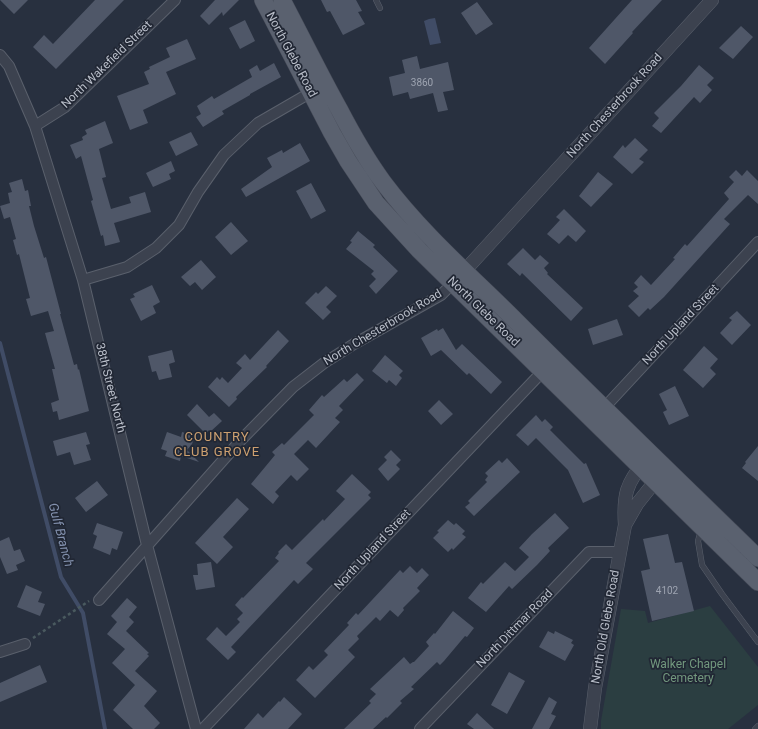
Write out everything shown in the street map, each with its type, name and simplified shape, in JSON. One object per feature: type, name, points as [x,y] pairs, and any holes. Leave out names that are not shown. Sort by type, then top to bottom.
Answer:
[{"type":"main road","name":"North Glebe Road","points":[[263,0],[338,146],[376,203],[408,239],[543,371],[645,460],[660,475],[758,558]]},
{"type":"main road","name":"North Glebe Road","points":[[282,0],[356,140],[381,180],[424,231],[604,408],[645,460]]},
{"type":"main road","name":"North Glebe Road","points":[[660,475],[702,527],[758,582]]},
{"type":"street","name":"North Wakefield Street","points":[[35,126],[65,107],[175,0]]},
{"type":"street","name":"North Chesterbrook Road","points":[[99,600],[241,440],[293,387],[324,363],[354,344],[440,295],[453,283],[710,0]]},
{"type":"street","name":"38th Street North","points":[[0,55],[9,66],[35,126],[84,280],[147,545],[196,729]]},
{"type":"street","points":[[84,280],[126,267],[156,248],[178,225],[224,154],[258,123],[326,84]]},
{"type":"street","name":"North Upland Street","points":[[604,408],[758,242]]},
{"type":"street","name":"North Upland Street","points":[[203,729],[543,371]]},
{"type":"street","name":"North Old Glebe Road","points":[[590,729],[595,688],[625,525],[624,507],[626,493],[631,480],[645,460]]},
{"type":"street","name":"North Old Glebe Road","points":[[625,525],[634,509],[660,475]]},
{"type":"street","name":"North Dittmar Road","points":[[420,729],[589,552],[620,552]]},
{"type":"street","points":[[1,648],[25,644]]},
{"type":"lane","points":[[376,0],[380,8]]},
{"type":"lane","points":[[702,527],[698,541],[702,565],[758,642]]},
{"type":"lane","points":[[755,729],[758,726]]},
{"type":"path","points":[[25,644],[87,602]]},
{"type":"green space","name":"Walker Chapel Cemetery","points":[[710,606],[758,667],[758,705],[728,729],[601,729],[601,721],[621,609],[645,611],[648,623]]},
{"type":"water","points":[[435,18],[441,43],[430,45],[424,21]]},
{"type":"building","points":[[0,0],[28,0],[14,14]]},
{"type":"building","points":[[95,0],[124,0],[56,69],[33,47],[44,35],[53,44]]},
{"type":"building","points":[[215,0],[239,0],[223,16],[222,12],[209,25],[200,16]]},
{"type":"building","points":[[321,0],[356,0],[362,11],[358,12],[365,24],[343,35],[330,11],[327,12]]},
{"type":"building","points":[[632,0],[662,0],[605,64],[589,48]]},
{"type":"building","points":[[477,2],[493,24],[476,35],[461,13]]},
{"type":"building","points":[[245,20],[255,41],[240,49],[229,28]]},
{"type":"building","points":[[741,26],[753,37],[733,59],[719,48]]},
{"type":"building","points":[[187,39],[196,59],[166,72],[176,94],[143,110],[148,123],[130,130],[117,96],[149,84],[144,72],[150,69],[149,67],[170,57],[166,48]]},
{"type":"building","points":[[417,56],[420,69],[448,62],[454,90],[443,92],[448,110],[438,112],[433,93],[410,99],[408,92],[393,96],[389,77],[405,73],[402,60]]},
{"type":"building","points":[[274,63],[281,77],[222,111],[224,114],[203,127],[196,117],[201,114],[197,106],[212,96],[214,99],[252,77],[249,70],[257,65],[260,71]]},
{"type":"building","points":[[699,65],[714,78],[707,85],[712,90],[700,103],[694,97],[661,133],[652,126],[659,118],[654,113],[681,86]]},
{"type":"building","points":[[105,121],[113,143],[99,149],[106,177],[102,178],[111,209],[131,203],[129,197],[145,192],[151,212],[114,223],[120,242],[105,246],[103,235],[101,236],[91,201],[93,200],[81,156],[76,159],[70,145],[83,140],[82,137],[87,134],[85,130]]},
{"type":"building","points":[[191,132],[198,145],[176,156],[169,142]]},
{"type":"building","points":[[635,138],[648,150],[639,159],[644,162],[632,174],[613,157],[623,145],[625,148]]},
{"type":"building","points":[[300,143],[310,161],[246,197],[241,189],[272,167],[267,158],[282,150],[283,153]]},
{"type":"building","points":[[171,161],[175,171],[169,174],[171,179],[153,187],[146,173]]},
{"type":"building","points":[[736,170],[742,176],[747,170],[758,181],[758,204],[748,195],[724,219],[730,224],[664,297],[650,310],[648,308],[639,317],[628,306],[639,296],[633,291],[638,287],[634,283],[641,275],[651,285],[675,259],[673,258],[685,244],[687,246],[729,199],[724,193],[734,182],[729,177]]},
{"type":"building","points":[[598,172],[613,184],[591,207],[579,196]]},
{"type":"building","points":[[22,179],[25,191],[28,190],[31,206],[29,206],[34,226],[44,258],[46,257],[74,365],[77,364],[78,370],[79,369],[89,411],[59,420],[57,411],[53,412],[51,403],[59,400],[52,369],[55,369],[45,333],[54,331],[48,311],[31,316],[26,299],[30,298],[19,254],[17,255],[13,240],[16,239],[10,217],[4,219],[0,206],[10,203],[8,193],[12,192],[9,183]]},
{"type":"building","points":[[311,183],[326,211],[311,219],[296,191]]},
{"type":"building","points":[[564,209],[586,231],[576,242],[568,235],[559,244],[547,234],[560,220],[556,217]]},
{"type":"building","points":[[231,222],[248,241],[231,255],[215,237]]},
{"type":"building","points":[[358,231],[375,245],[373,247],[398,271],[376,294],[369,286],[376,279],[371,274],[374,271],[346,249]]},
{"type":"building","points":[[523,248],[535,260],[540,255],[549,263],[544,268],[548,273],[547,274],[583,308],[571,321],[522,273],[520,276],[507,264]]},
{"type":"building","points":[[201,260],[216,277],[202,290],[195,282],[190,286],[181,277]]},
{"type":"building","points":[[152,285],[160,302],[153,306],[156,313],[141,321],[130,299],[135,297],[133,294]]},
{"type":"building","points":[[326,286],[337,296],[326,307],[331,312],[323,320],[305,303],[316,292],[318,294]]},
{"type":"building","points":[[737,311],[751,325],[732,345],[720,333],[732,320],[729,318]]},
{"type":"building","points":[[617,319],[623,335],[593,345],[588,329]]},
{"type":"building","points":[[443,328],[456,350],[462,344],[502,382],[491,394],[469,373],[467,375],[441,350],[431,356],[421,338],[437,329],[438,331]]},
{"type":"building","points":[[278,330],[289,341],[266,366],[267,367],[236,397],[237,399],[229,407],[208,387],[217,377],[220,380],[222,377],[228,383],[242,368],[236,363],[245,354],[250,360]]},
{"type":"building","points":[[704,346],[718,359],[710,368],[716,374],[703,388],[683,370]]},
{"type":"building","points":[[172,350],[175,362],[169,364],[172,377],[159,380],[156,371],[152,372],[148,356]]},
{"type":"building","points":[[385,355],[403,371],[399,375],[402,378],[396,386],[389,380],[387,383],[372,371]]},
{"type":"building","points":[[357,373],[364,380],[339,406],[343,410],[335,418],[340,422],[316,448],[308,440],[294,454],[309,469],[297,481],[291,475],[275,492],[279,496],[273,504],[251,484],[275,455],[272,452],[282,443],[284,445],[314,415],[309,410],[322,395],[324,397],[344,379],[347,382]]},
{"type":"building","points":[[675,386],[689,416],[669,425],[663,412],[667,410],[659,394]]},
{"type":"building","points":[[439,400],[453,414],[441,425],[428,411]]},
{"type":"building","points":[[197,404],[209,417],[214,413],[222,421],[210,432],[209,430],[206,434],[187,415]]},
{"type":"building","points":[[536,415],[542,422],[545,419],[553,427],[550,430],[584,464],[586,463],[600,495],[583,503],[568,470],[536,438],[528,446],[516,435]]},
{"type":"building","points":[[86,432],[90,444],[86,445],[91,460],[74,465],[70,452],[57,456],[53,441]]},
{"type":"building","points":[[167,432],[181,437],[182,432],[195,436],[192,444],[187,450],[199,462],[181,456],[180,461],[165,456],[167,451],[161,449]]},
{"type":"building","points":[[758,446],[758,481],[742,468]]},
{"type":"building","points":[[391,450],[401,460],[396,465],[400,469],[388,481],[378,469],[387,460],[384,457]]},
{"type":"building","points":[[507,458],[520,472],[474,516],[465,507],[470,503],[468,501],[487,482],[485,480],[488,476],[485,473],[499,460],[502,463]]},
{"type":"building","points":[[352,474],[371,492],[368,495],[371,498],[306,563],[313,569],[298,584],[294,580],[231,647],[236,652],[228,660],[206,639],[217,627],[226,636],[240,622],[237,619],[243,613],[235,605],[279,561],[275,558],[279,553],[278,552],[286,544],[292,550],[323,519],[324,521],[345,499],[336,491]]},
{"type":"building","points":[[97,481],[108,495],[86,512],[75,498]]},
{"type":"building","points":[[237,498],[249,509],[223,537],[233,547],[217,564],[195,543]]},
{"type":"building","points":[[555,513],[569,528],[548,548],[550,551],[537,565],[512,589],[509,586],[486,612],[468,598],[481,582],[483,584],[505,562],[515,571],[529,557],[519,548]]},
{"type":"building","points":[[448,520],[454,525],[456,523],[465,531],[462,534],[466,537],[453,550],[452,548],[448,552],[433,538],[439,532],[437,531]]},
{"type":"building","points":[[97,523],[123,532],[117,550],[112,548],[110,555],[93,548],[97,536],[93,534]]},
{"type":"building","points":[[668,534],[675,563],[682,562],[694,611],[652,621],[641,571],[650,569],[643,539]]},
{"type":"building","points":[[9,537],[14,551],[20,549],[25,561],[16,565],[18,570],[7,574],[0,557],[0,541]]},
{"type":"building","points":[[211,562],[215,587],[196,590],[193,575],[198,575],[197,564]]},
{"type":"building","points":[[410,566],[417,573],[422,568],[429,575],[417,588],[420,591],[403,608],[404,610],[398,617],[390,610],[380,621],[376,617],[357,636],[359,639],[348,650],[355,657],[315,698],[296,680],[309,666],[313,670],[328,655],[324,651],[349,625],[347,623],[356,613],[358,615],[400,570],[403,573]]},
{"type":"building","points":[[26,585],[42,592],[38,602],[45,604],[40,616],[17,607]]},
{"type":"building","points":[[127,598],[137,607],[129,617],[134,622],[126,631],[149,653],[147,654],[149,656],[135,671],[157,691],[144,706],[160,723],[154,729],[133,729],[113,710],[135,685],[112,663],[125,649],[107,634],[117,622],[111,616]]},
{"type":"building","points":[[453,611],[474,628],[467,637],[465,636],[440,665],[437,662],[411,687],[414,689],[400,701],[402,703],[373,729],[344,729],[371,703],[369,701],[376,694],[370,689],[404,657],[410,664],[414,662],[429,646],[426,642],[434,633],[435,634]]},
{"type":"building","points":[[548,631],[554,634],[555,631],[573,640],[571,643],[574,645],[565,661],[539,647]]},
{"type":"building","points":[[40,665],[47,682],[0,702],[0,683]]},
{"type":"building","points":[[509,672],[525,681],[507,714],[491,705]]},
{"type":"building","points":[[284,697],[302,714],[288,729],[244,729],[258,713],[263,718]]},
{"type":"building","points":[[549,697],[557,702],[551,714],[556,716],[549,729],[532,729]]},
{"type":"building","points":[[477,713],[494,729],[474,729],[467,724]]},
{"type":"waterway","name":"Gulf Branch","points":[[0,343],[61,577],[83,613],[105,729]]},
{"type":"district","name":"COUNTRY CLUB GROVE","points":[[217,446]]}]
